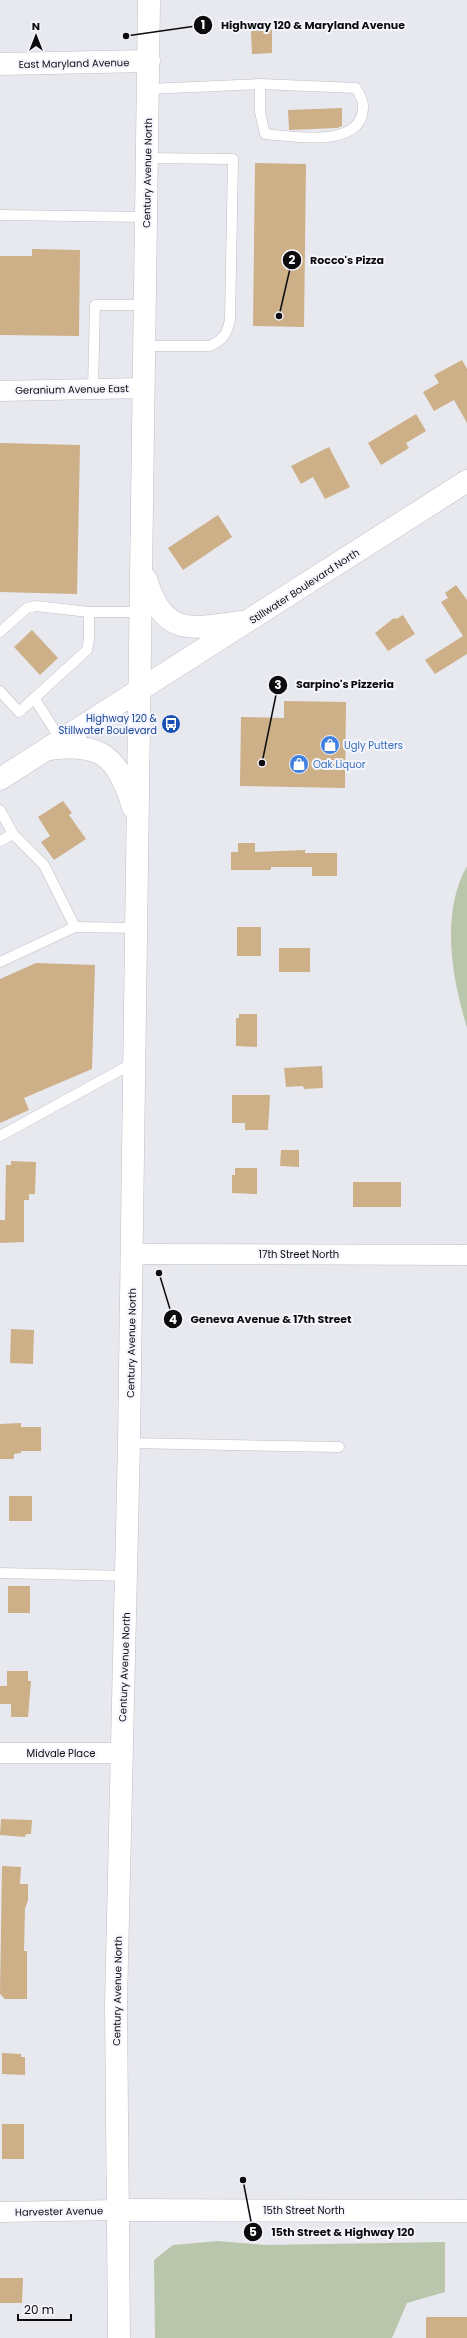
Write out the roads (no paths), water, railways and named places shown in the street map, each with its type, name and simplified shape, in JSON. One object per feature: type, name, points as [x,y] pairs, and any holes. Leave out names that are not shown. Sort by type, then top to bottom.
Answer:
[{"type":"main road","name":"Century Avenue North","points":[[119,2338],[116,2004],[127,1576],[147,217],[148,0]]},
{"type":"main road","name":"East Maryland Avenue","points":[[0,64],[148,61]]},
{"type":"main road","name":"Stillwater Boulevard North","points":[[0,779],[467,481]]},
{"type":"main road","points":[[142,566],[155,604],[169,620],[184,626],[194,627],[248,621]]},
{"type":"main road","points":[[54,745],[96,751],[109,759],[124,778],[138,827]]},
{"type":"main road","name":"15th Street North","points":[[118,2210],[467,2211]]},
{"type":"street","name":"Geranium Avenue East","points":[[0,391],[144,388]]},
{"type":"street","name":"17th Street North","points":[[132,1254],[467,1254]]},
{"type":"street","name":"Midvale Place","points":[[0,1753],[122,1753]]},
{"type":"street","name":"Harvester Avenue","points":[[0,2212],[118,2210]]},
{"type":"lane","points":[[148,88],[260,84],[356,88],[363,104],[362,115],[359,121],[346,132],[329,138],[265,134],[260,112],[260,84]]},
{"type":"lane","points":[[144,346],[210,346],[220,342],[227,332],[230,320],[233,160],[147,158]]},
{"type":"lane","points":[[0,215],[147,217]]},
{"type":"lane","points":[[92,388],[95,305],[145,305]]},
{"type":"lane","points":[[0,632],[27,608],[36,606],[89,612],[141,612]]},
{"type":"lane","points":[[0,691],[19,712],[87,650],[89,639],[89,612]]},
{"type":"lane","points":[[34,698],[54,745]]},
{"type":"lane","points":[[0,810],[13,834],[44,865],[75,927]]},
{"type":"lane","points":[[0,842],[13,834]]},
{"type":"lane","points":[[0,962],[75,927],[137,928]]},
{"type":"lane","points":[[0,1136],[135,1062]]},
{"type":"lane","points":[[129,1442],[339,1447]]},
{"type":"lane","points":[[0,1573],[127,1576]]},
{"type":"place","name":"Highway 120 & Maryland Avenue","points":[[126,36]]},
{"type":"place","name":"Rocco's Pizza","points":[[279,316]]},
{"type":"place","name":"Highway 120 & Stillwater Boulevard","points":[[171,724]]},
{"type":"place","name":"Ugly Putters","points":[[330,745]]},
{"type":"place","name":"Sarpino's Pizzeria","points":[[262,763]]},
{"type":"place","name":"Oak Liquor","points":[[299,764]]},
{"type":"place","name":"Geneva Avenue & 17th Street","points":[[159,1273]]},
{"type":"place","name":"15th Street & Highway 120","points":[[243,2180]]}]
